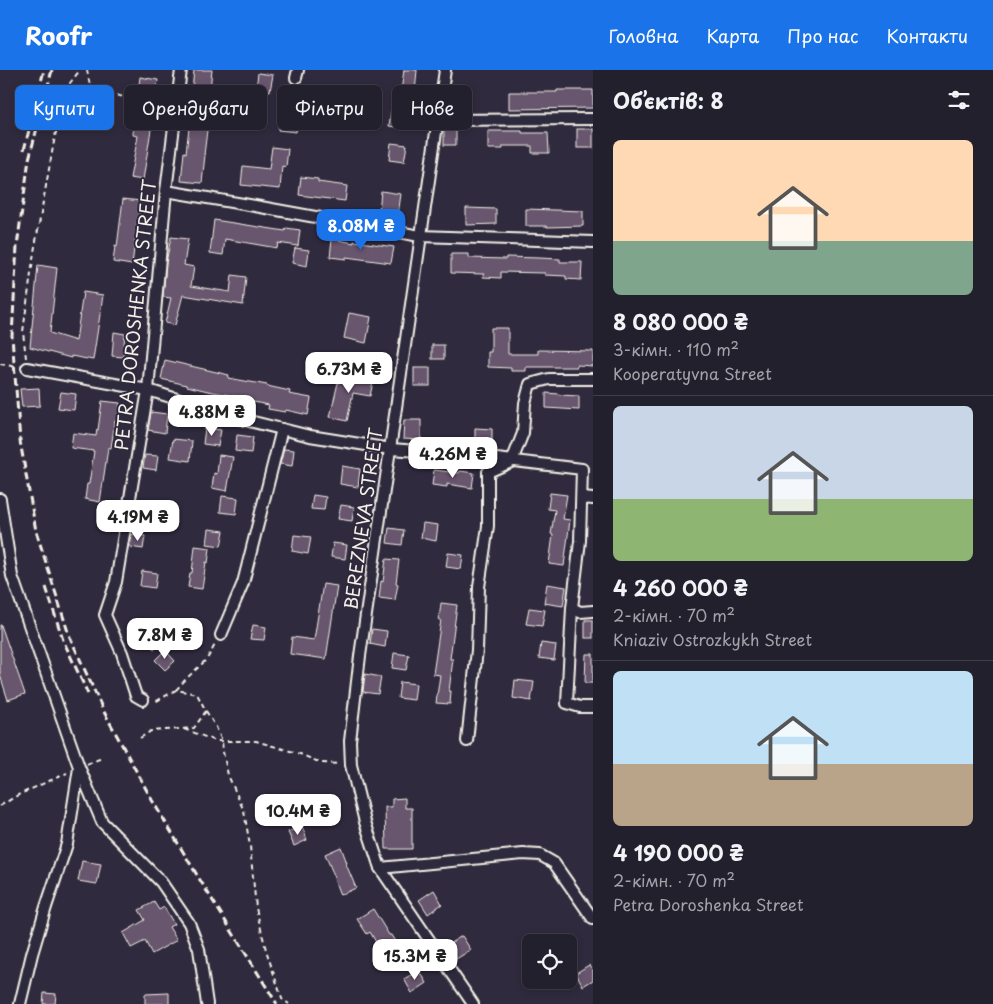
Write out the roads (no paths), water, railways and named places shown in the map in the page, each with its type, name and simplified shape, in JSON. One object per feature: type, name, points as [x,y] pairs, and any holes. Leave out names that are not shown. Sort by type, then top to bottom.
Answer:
[{"type":"street","name":"PETRA DOROSHENKA STREET","points":[[144,700],[136,696],[122,653],[104,615],[116,582],[148,390],[166,191],[182,70]]},
{"type":"street","name":"BEREZNEVA STREET","points":[[443,85],[445,70]]},
{"type":"street","points":[[472,120],[593,119]]},
{"type":"street","name":"BEREZNEVA STREET","points":[[436,130],[360,656],[350,741],[351,765],[365,822],[380,868],[473,1004]]},
{"type":"street","points":[[166,191],[420,236],[593,242]]},
{"type":"street","points":[[27,368],[148,390],[241,418],[310,436],[391,448],[582,470],[580,542],[572,608],[567,703],[580,707],[593,707]]},
{"type":"street","points":[[467,741],[477,650],[479,587],[488,526],[488,472],[512,461],[523,433],[525,403],[530,384],[549,379],[593,379]]},
{"type":"street","points":[[221,634],[243,583],[282,429]]},
{"type":"street","points":[[582,498],[593,499]]},
{"type":"street","points":[[0,499],[12,576],[79,767],[102,822],[161,882],[189,923],[198,948],[207,1004]]},
{"type":"street","points":[[572,608],[580,612],[593,611]]},
{"type":"street","points":[[20,1004],[43,916],[67,844],[79,767]]},
{"type":"street","points":[[380,868],[523,854],[540,855],[554,864],[593,919]]},
{"type":"railway","points":[[24,150],[44,70]]},
{"type":"railway","points":[[52,70],[29,159],[17,246],[12,336],[20,441],[36,531],[69,635],[103,710],[152,800],[277,1004]]},
{"type":"railway","points":[[46,587],[63,640],[88,694]]}]
